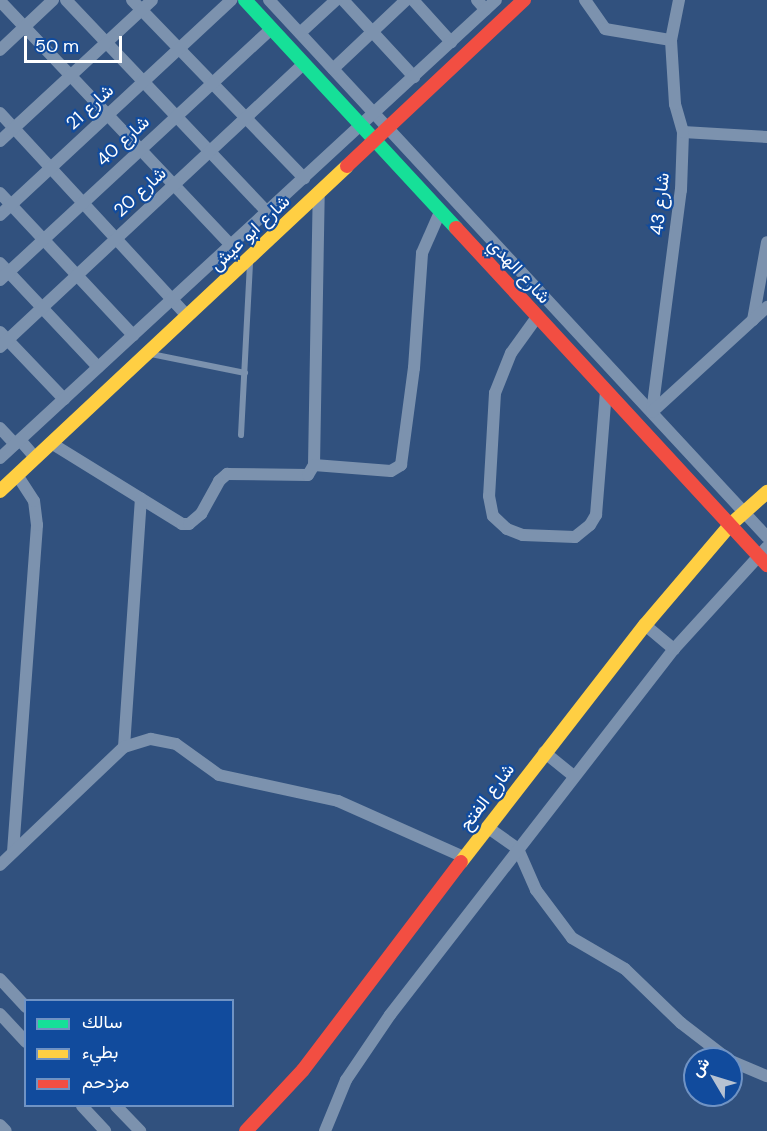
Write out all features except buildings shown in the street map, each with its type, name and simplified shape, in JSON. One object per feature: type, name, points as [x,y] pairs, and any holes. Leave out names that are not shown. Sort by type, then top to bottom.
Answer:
[{"type":"street","points":[[0,50],[53,0]]},
{"type":"street","points":[[66,0],[267,212]]},
{"type":"street","points":[[132,0],[304,178]]},
{"type":"street","points":[[0,141],[152,0]]},
{"type":"street","name":"شارع 21","points":[[0,215],[231,0]]},
{"type":"street","name":"شارع الهدي","points":[[245,0],[730,525],[764,556]]},
{"type":"street","name":"شارع الهدي","points":[[269,0],[767,537]]},
{"type":"street","points":[[300,33],[336,0]]},
{"type":"street","points":[[343,0],[414,76]]},
{"type":"street","points":[[333,69],[406,0]]},
{"type":"street","points":[[412,0],[452,42]]},
{"type":"street","points":[[477,0],[486,10]]},
{"type":"street","name":"شارع ابو عيش","points":[[0,458],[496,0]]},
{"type":"street","name":"شارع ابو عيش","points":[[0,490],[250,260],[319,192],[524,0]]},
{"type":"street","points":[[585,0],[605,29],[671,40]]},
{"type":"street","name":"شارع 43","points":[[652,412],[681,190],[683,132],[675,104],[671,40],[679,0]]},
{"type":"street","points":[[0,1],[231,245]]},
{"type":"street","name":"شارع 40","points":[[3,271],[44,240],[271,29]]},
{"type":"street","name":"شارع 20","points":[[3,340],[42,308],[304,64]]},
{"type":"street","points":[[0,112],[187,316]]},
{"type":"street","points":[[683,132],[767,137]]},
{"type":"street","points":[[51,443],[141,499],[189,524],[201,514],[219,481],[227,474],[297,478],[308,475],[314,465],[319,192]]},
{"type":"street","points":[[0,193],[133,335]]},
{"type":"street","points":[[314,465],[392,471],[404,459],[422,253],[440,212]]},
{"type":"street","points":[[753,320],[767,242]]},
{"type":"street","points":[[3,271],[99,367]]},
{"type":"street","points":[[652,412],[767,307]]},
{"type":"street","points":[[537,317],[511,353],[495,393],[489,496],[493,516],[507,529],[523,535],[575,537],[590,525],[596,515],[606,392]]},
{"type":"street","points":[[3,340],[64,399]]},
{"type":"street","points":[[0,428],[35,457]]},
{"type":"street","points":[[13,852],[37,525],[34,501],[17,475]]},
{"type":"street","name":"شارع الفتح","points":[[246,1131],[303,1070],[544,752],[645,625],[730,525],[767,492]]},
{"type":"street","points":[[124,747],[141,499]]},
{"type":"street","points":[[325,1131],[345,1080],[365,1049],[674,649],[764,556]]},
{"type":"street","points":[[645,625],[674,649]]},
{"type":"street","points":[[0,865],[124,747],[136,741],[165,740],[219,774],[338,801],[464,857]]},
{"type":"street","points":[[544,752],[574,776]]},
{"type":"street","points":[[487,827],[518,849],[536,890],[572,938],[625,969],[681,1023],[713,1047]]},
{"type":"street","points":[[0,979],[24,1005]]},
{"type":"street","points":[[0,1014],[24,1040]]},
{"type":"street","points":[[743,1066],[767,1076]]},
{"type":"street","points":[[83,1107],[105,1131]]},
{"type":"street","points":[[117,1107],[140,1131]]},
{"type":"lane","points":[[241,435],[250,260]]},
{"type":"lane","points":[[147,354],[244,373]]},
{"type":"traffic: fast","points":[[245,0],[456,228]]},
{"type":"traffic: slow","points":[[0,491],[347,166]]},
{"type":"traffic: slow","points":[[461,862],[645,625],[730,525],[767,492]]},
{"type":"traffic: jam","points":[[347,166],[524,0]]},
{"type":"traffic: jam","points":[[456,228],[767,565]]},
{"type":"traffic: jam","points":[[246,1131],[303,1070],[461,862]]}]
